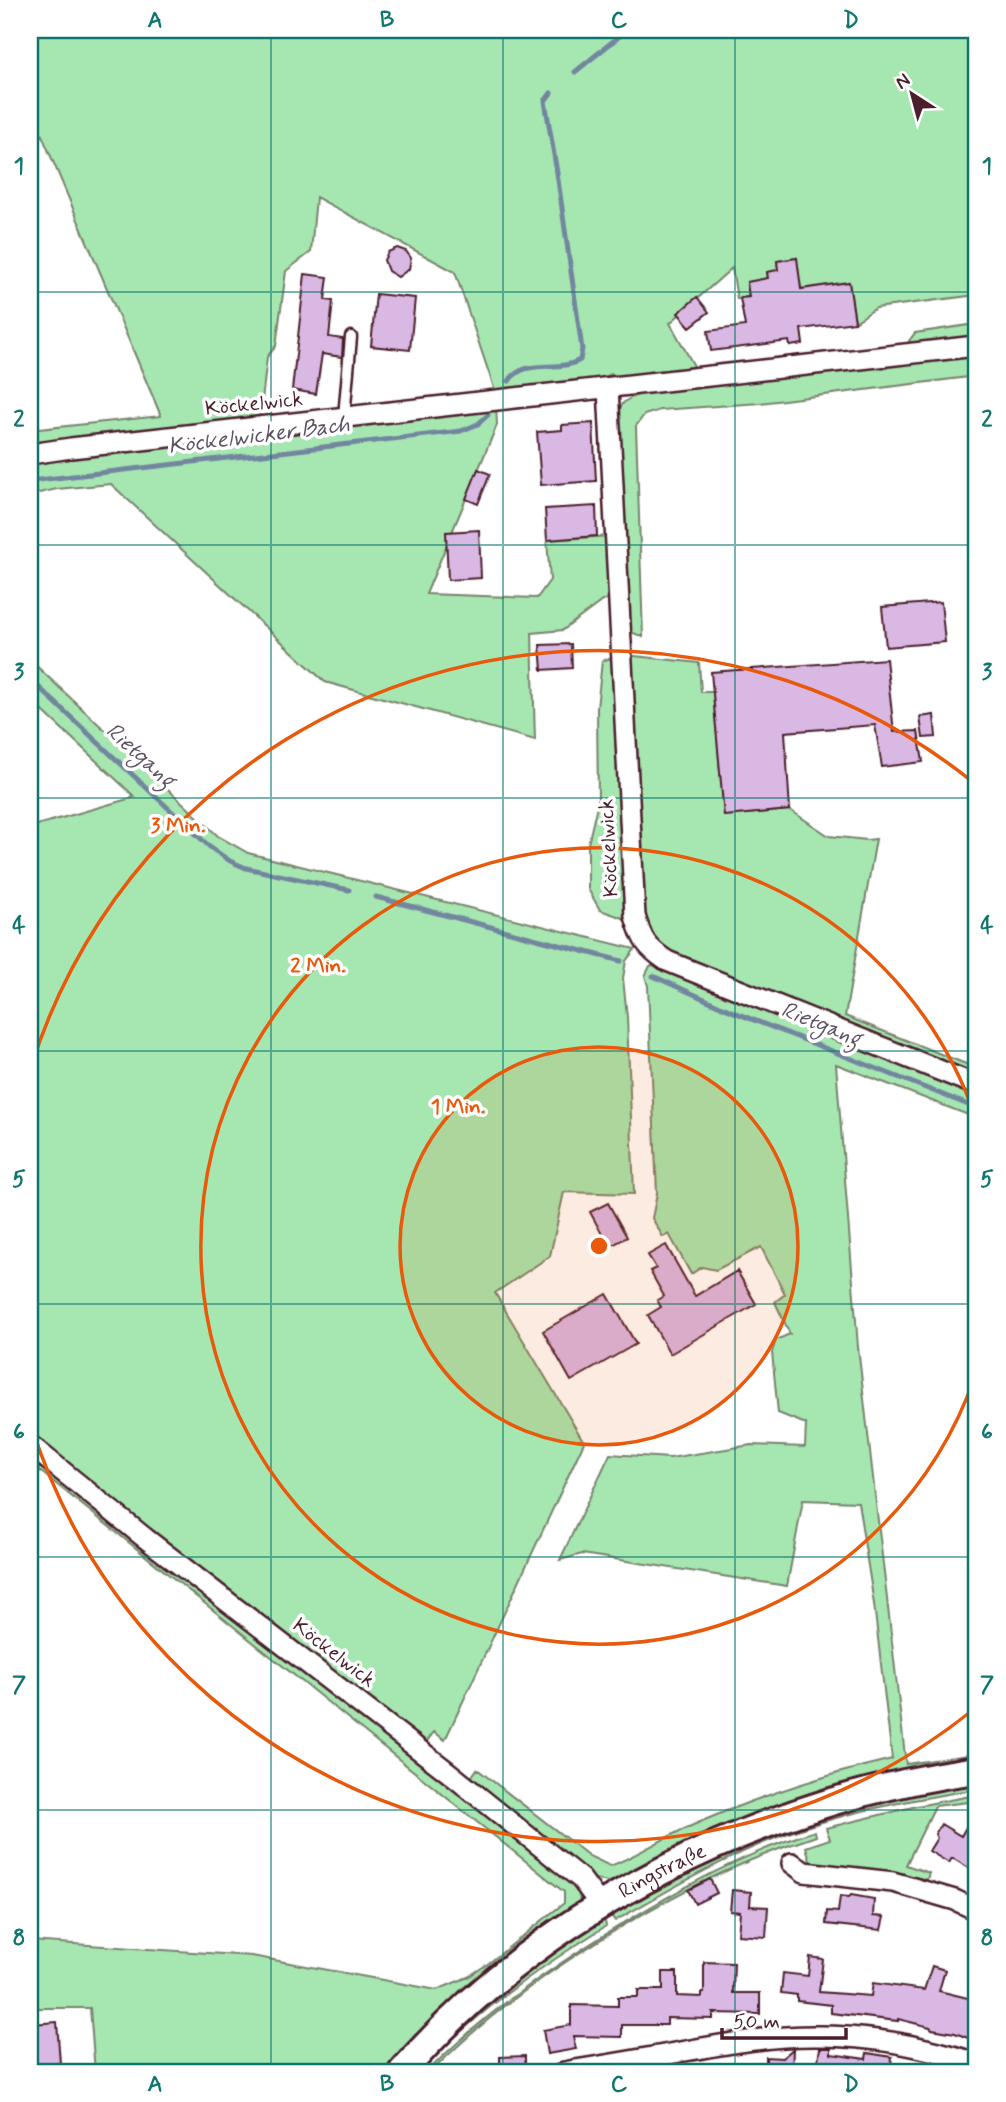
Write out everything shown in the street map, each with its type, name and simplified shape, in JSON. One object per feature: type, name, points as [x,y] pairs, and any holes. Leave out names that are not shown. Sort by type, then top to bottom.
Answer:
[{"type":"main road","name":"Ringstraße","points":[[402,2072],[462,2009],[510,1969],[562,1930],[660,1872],[761,1825],[806,1809],[913,1781],[976,1770]]},
{"type":"street","name":"Köckelwick","points":[[30,454],[976,346]]},
{"type":"street","name":"Köckelwick","points":[[608,388],[635,916],[640,932],[650,949],[667,961],[976,1084]]},
{"type":"street","name":"Köckelwick","points":[[30,1445],[581,1879],[601,1906]]},
{"type":"street","points":[[792,1863],[804,1872],[893,1882],[955,1900],[976,1910]]},
{"type":"street","points":[[564,2072],[754,2040],[815,2036],[899,2043],[976,2063]]},
{"type":"lane","points":[[344,417],[351,337]]},
{"type":"green space","points":[[30,30],[976,30],[976,295],[876,308],[855,322],[849,283],[801,289],[796,258],[777,261],[778,270],[767,272],[768,278],[747,282],[749,297],[737,299],[732,268],[670,323],[694,366],[694,371],[627,379],[611,374],[595,381],[495,391],[455,272],[316,197],[311,252],[286,271],[276,346],[267,357],[260,418],[30,446],[30,430],[161,416],[30,107]]},
{"type":"green space","points":[[976,324],[976,341],[911,346],[909,341],[915,333]]},
{"type":"green space","points":[[976,354],[976,376],[760,403],[660,410],[644,415],[636,426],[643,637],[631,632],[626,624],[617,428],[620,408],[625,401],[648,392]]},
{"type":"green space","points":[[496,405],[497,425],[426,594],[537,598],[550,580],[547,540],[611,536],[612,599],[602,601],[563,630],[532,633],[535,740],[325,682],[111,484],[57,489],[30,495],[30,459]]},
{"type":"green space","points":[[625,655],[699,663],[701,692],[713,692],[724,816],[790,810],[829,836],[876,839],[845,1016],[976,1068],[976,1077],[654,945],[640,916]]},
{"type":"green space","points":[[617,656],[629,920],[600,910],[588,889],[588,844],[598,801],[597,708],[602,661]]},
{"type":"green space","points":[[30,660],[218,836],[248,853],[635,949],[626,961],[623,978],[634,1194],[564,1192],[550,1256],[495,1293],[584,1442],[445,1740],[434,1732],[424,1745],[30,1440],[30,827],[135,797],[30,699]]},
{"type":"green space","points":[[658,963],[976,1087],[976,1118],[836,1064],[858,1347],[906,1764],[976,1754],[976,1762],[625,1882],[611,1883],[595,1879],[468,1782],[477,1769],[589,1856],[610,1866],[682,1830],[759,1798],[892,1759],[874,1604],[858,1502],[803,1500],[787,1586],[582,1554],[560,1560],[610,1454],[670,1458],[751,1445],[805,1447],[806,1424],[778,1413],[772,1352],[776,1340],[790,1334],[775,1302],[785,1294],[761,1247],[716,1270],[702,1267],[691,1274],[669,1234],[663,1237],[652,1218],[657,1194],[648,986],[645,976],[650,966]]},
{"type":"green space","points":[[30,1453],[577,1885],[580,1900],[577,1909],[389,2072],[95,2072],[90,2008],[30,2008],[30,1941],[252,1956],[437,1990],[468,1977],[489,1963],[564,1903],[564,1892],[30,1463]]},
{"type":"green space","points":[[976,1778],[976,1789],[867,1810],[778,1837],[707,1870],[615,1921],[608,1911],[689,1867],[799,1820]]},
{"type":"green space","points":[[976,1795],[976,1801],[935,1806],[906,1865],[929,1873],[927,1880],[915,1877],[914,1882],[816,1867],[810,1860],[806,1847],[830,1839],[826,1828]]},
{"type":"green space","points":[[815,1831],[816,1836],[709,1879],[608,1935],[515,1998],[472,2033],[431,2072],[427,2072],[448,2051],[516,1995],[614,1929],[712,1874],[762,1850]]},
{"type":"green space","points":[[604,1917],[606,1926],[508,1993],[462,2030],[420,2072],[414,2072],[490,1997]]},
{"type":"building","points":[[397,248],[406,251],[411,258],[409,269],[398,277],[388,271],[384,260],[388,252]]},
{"type":"building","points":[[797,258],[801,289],[849,282],[855,322],[801,329],[803,344],[790,346],[789,341],[711,351],[708,331],[745,326],[740,298],[749,297],[747,282],[768,278],[767,272],[778,270],[777,261]]},
{"type":"building","points":[[305,274],[328,277],[325,300],[333,301],[329,337],[343,339],[342,357],[322,354],[316,394],[292,390]]},
{"type":"building","points":[[376,294],[415,298],[410,350],[371,346]]},
{"type":"building","points":[[697,297],[709,312],[690,327],[678,313]]},
{"type":"building","points":[[593,423],[596,481],[541,485],[537,432],[562,430],[562,425]]},
{"type":"building","points":[[478,469],[490,474],[478,504],[466,499]]},
{"type":"building","points":[[596,506],[597,536],[547,540],[545,509]]},
{"type":"building","points":[[479,530],[481,578],[448,580],[446,532]]},
{"type":"building","points":[[941,602],[945,642],[886,647],[882,607]]},
{"type":"building","points":[[571,644],[572,668],[542,670],[540,645]]},
{"type":"building","points":[[886,659],[894,732],[918,731],[923,762],[882,767],[875,725],[785,732],[790,810],[724,816],[711,672]]},
{"type":"building","points":[[934,715],[936,737],[923,738],[920,717]]},
{"type":"building","points":[[608,1203],[627,1237],[609,1247],[590,1212]]},
{"type":"building","points":[[666,1245],[695,1296],[737,1271],[756,1304],[670,1354],[648,1315],[661,1307],[657,1300],[664,1296],[650,1271],[656,1268],[648,1255]]},
{"type":"building","points":[[607,1294],[636,1344],[571,1381],[543,1331]]},
{"type":"building","points":[[976,1810],[976,1872],[952,1858],[949,1863],[929,1851],[941,1824],[961,1836]]},
{"type":"building","points":[[710,1879],[717,1893],[695,1904],[688,1890]]},
{"type":"building","points":[[732,1890],[751,1892],[750,1906],[768,1907],[766,1937],[738,1935],[740,1912],[730,1911]]},
{"type":"building","points":[[840,1896],[874,1899],[873,1916],[884,1917],[881,1930],[826,1924],[827,1911],[838,1912]]},
{"type":"building","points":[[810,1957],[823,1959],[819,1992],[871,1996],[873,1983],[924,1990],[932,1966],[945,1970],[939,1991],[976,2000],[976,2041],[898,2019],[831,2013],[831,2005],[797,2001],[797,1995],[781,1993],[783,1973],[808,1976]]},
{"type":"building","points":[[704,1962],[734,1963],[733,1993],[760,1993],[760,2014],[713,2013],[713,2019],[667,2018],[667,2025],[622,2025],[622,2037],[573,2036],[576,2049],[547,2054],[543,2030],[571,2025],[571,2005],[618,2006],[618,1997],[638,1997],[638,1990],[663,1990],[663,1972],[677,1972],[677,1996],[702,1997]]},
{"type":"building","points":[[57,2022],[60,2063],[34,2065],[30,2035],[32,2024]]},
{"type":"building","points":[[820,2048],[831,2048],[831,2054],[866,2059],[867,2053],[892,2057],[890,2072],[816,2072]]},
{"type":"building","points":[[793,2049],[792,2072],[766,2072],[766,2057],[782,2058]]},
{"type":"building","points":[[525,2056],[525,2072],[500,2072],[500,2057]]},
{"type":"waterway","name":"Köckelwicker Bach","points":[[575,72],[627,30]]},
{"type":"waterway","name":"Köckelwicker Bach","points":[[509,381],[524,369],[571,364],[580,360],[582,349],[545,101],[551,93]]},
{"type":"waterway","name":"Köckelwicker Bach","points":[[30,481],[461,431],[478,424],[488,415]]},
{"type":"waterway","name":"Rietgang","points":[[30,679],[211,848],[230,861],[246,868],[349,890]]},
{"type":"waterway","name":"Rietgang","points":[[376,897],[621,961]]},
{"type":"waterway","name":"Rietgang","points":[[653,976],[736,1013],[976,1108]]}]
